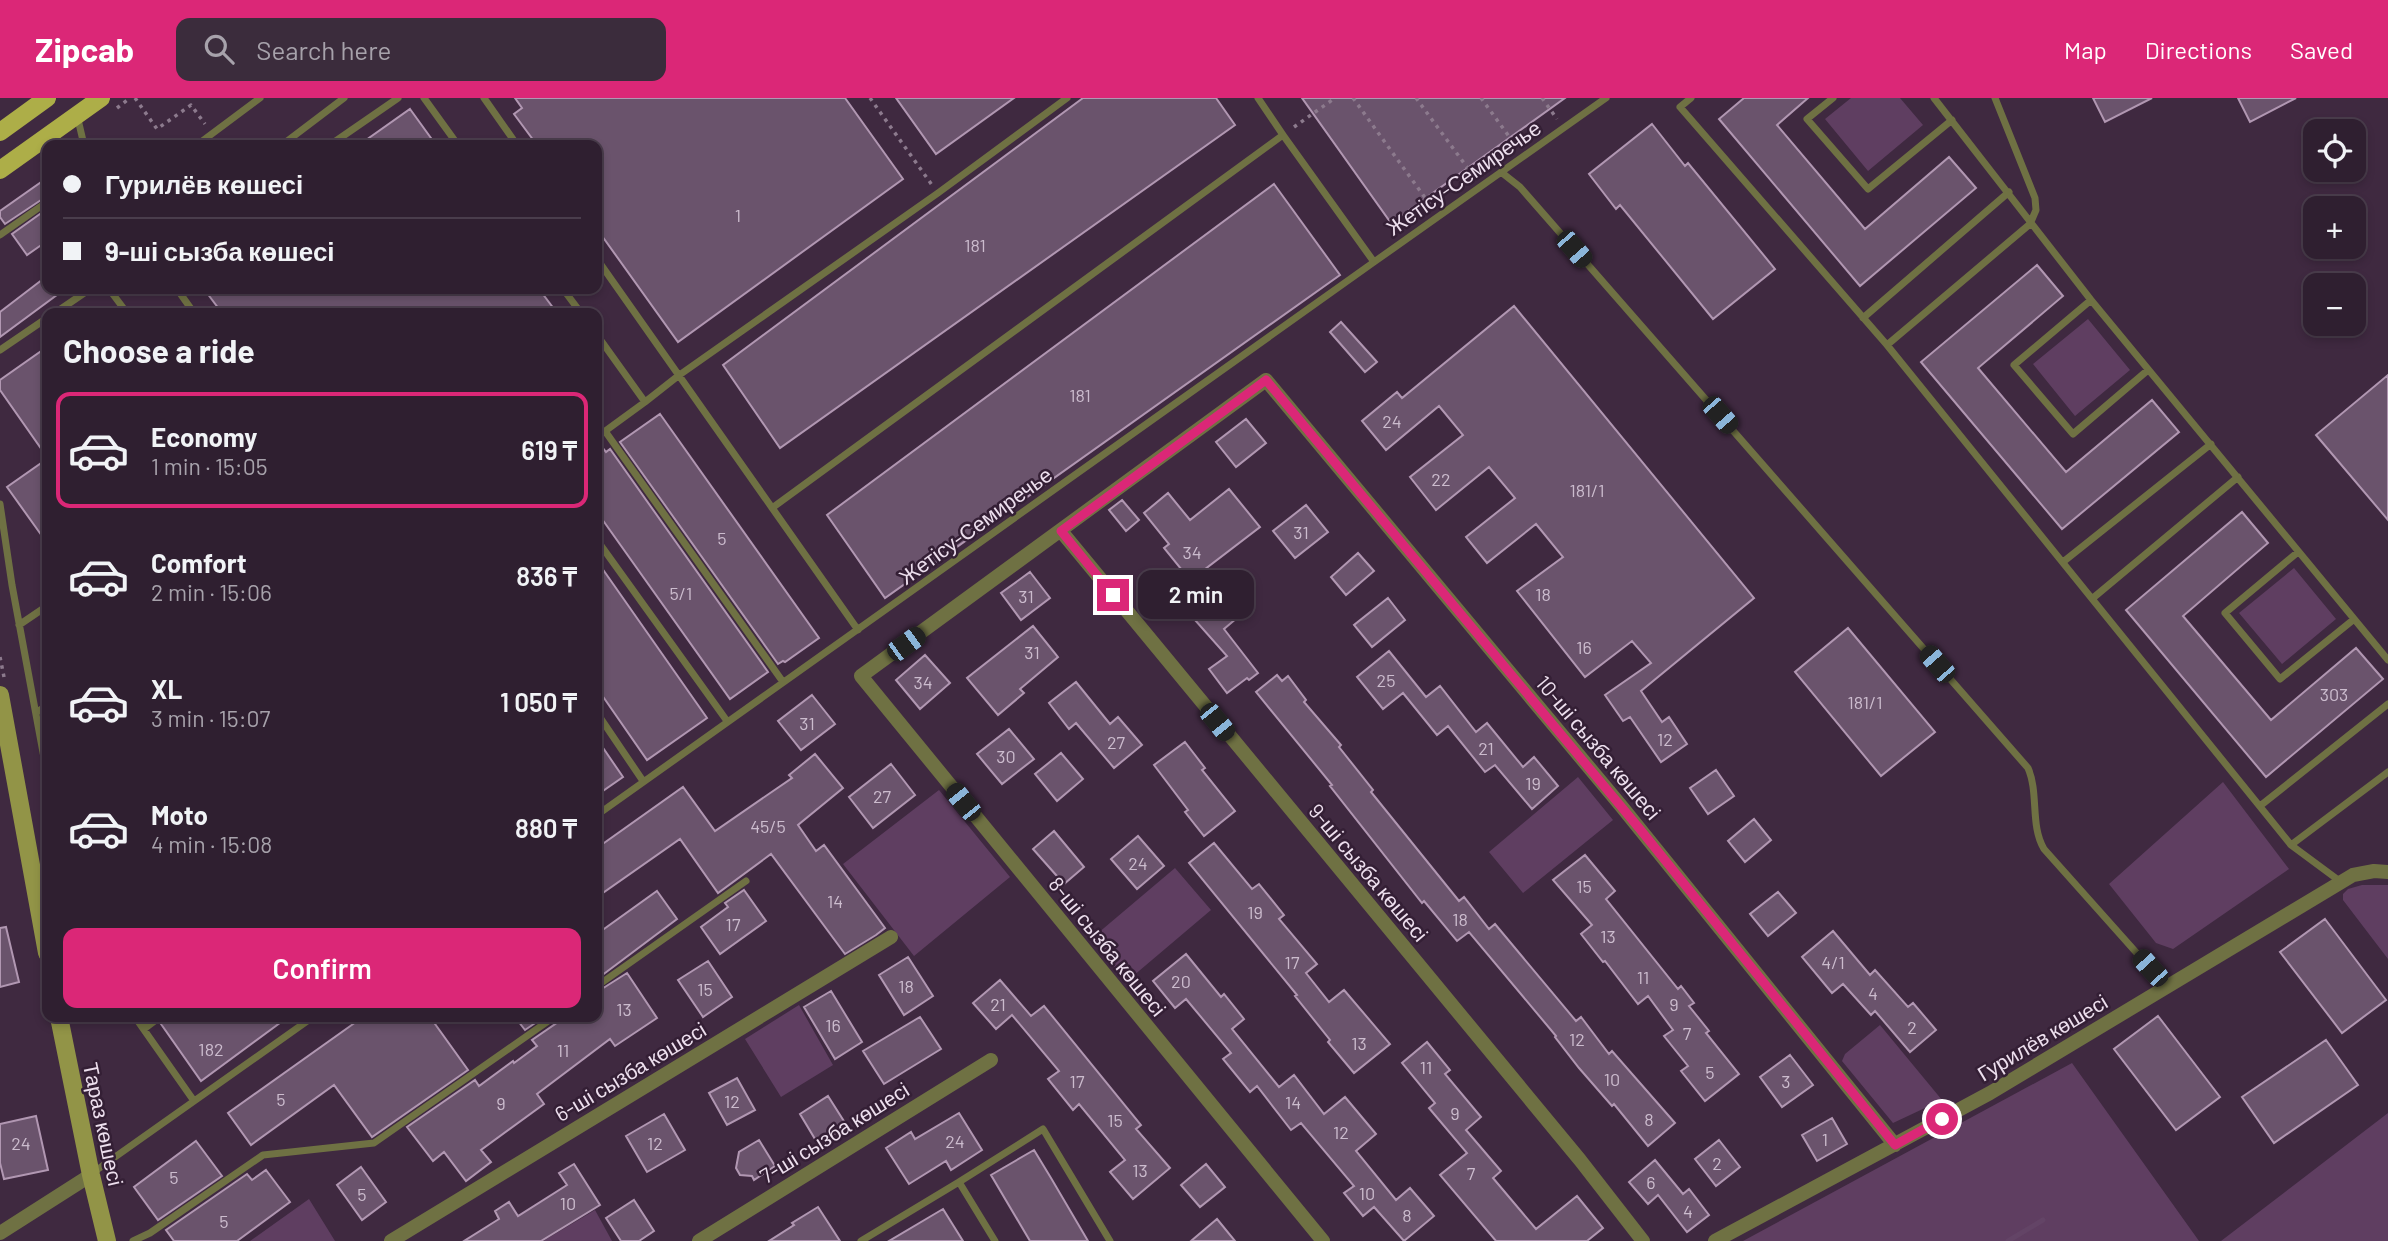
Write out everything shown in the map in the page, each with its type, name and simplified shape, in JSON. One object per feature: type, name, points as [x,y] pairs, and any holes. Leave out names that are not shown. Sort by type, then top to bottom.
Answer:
[{"type":"main road","points":[[0,132],[47,98]]},
{"type":"main road","points":[[0,170],[101,98]]},
{"type":"street","name":"10-ші сызба көшесі","points":[[1061,531],[1266,380],[1613,796],[1895,1145]]},
{"type":"street","name":"8-ші сызба көшесі","points":[[1061,531],[861,676],[1323,1241]]},
{"type":"street","name":"9-ші сызба көшесі","points":[[1061,531],[1580,1160],[1643,1241]]},
{"type":"street","points":[[0,695],[42,926]]},
{"type":"street","name":"Гурилёв көшесі","points":[[1715,1241],[2010,1081],[2353,875],[2374,871],[2388,872]]},
{"type":"street","name":"6-ші сызба көшесі","points":[[391,1241],[891,937]]},
{"type":"street","name":"Тараз көшесі","points":[[60,1022],[107,1241]]},
{"type":"street","name":"7-ші сызба көшесі","points":[[699,1241],[991,1060]]},
{"type":"street","points":[[0,1233],[91,1175]]},
{"type":"lane","points":[[204,140],[260,98]]},
{"type":"lane","points":[[289,140],[344,98]]},
{"type":"lane","points":[[337,140],[398,98]]},
{"type":"lane","points":[[424,98],[454,140]]},
{"type":"lane","points":[[484,98],[513,140]]},
{"type":"lane","points":[[602,433],[1067,98]]},
{"type":"lane","name":"Жетісу-Семиречье","points":[[1258,98],[1374,262]]},
{"type":"lane","name":"Жетісу-Семиречье","points":[[602,811],[1606,98]]},
{"type":"lane","points":[[1690,98],[1680,107],[1887,345],[2291,845],[2341,882]]},
{"type":"lane","points":[[1833,98],[1807,119],[1868,190],[1952,120]]},
{"type":"lane","points":[[1934,98],[2091,300],[2388,660]]},
{"type":"lane","points":[[1887,345],[2031,224],[2036,210],[2035,198],[1995,98]]},
{"type":"lane","points":[[77,115],[83,140]]},
{"type":"lane","points":[[772,508],[1283,135]]},
{"type":"lane","points":[[1501,172],[1520,187],[2028,768],[2032,777],[2038,835],[2044,849],[2167,987]]},
{"type":"lane","points":[[1863,318],[2009,192]]},
{"type":"lane","points":[[0,235],[42,206]]},
{"type":"lane","points":[[602,266],[858,630]]},
{"type":"lane","points":[[62,308],[83,294]]},
{"type":"lane","points":[[2091,300],[2014,365],[2073,434],[2148,370]]},
{"type":"lane","points":[[0,350],[42,321]]},
{"type":"lane","points":[[602,342],[645,402]]},
{"type":"lane","points":[[605,431],[783,682]]},
{"type":"lane","points":[[2063,562],[2211,444]]},
{"type":"lane","points":[[2093,598],[2238,477]]},
{"type":"lane","points":[[0,504],[42,746]]},
{"type":"lane","points":[[602,547],[727,721]]},
{"type":"lane","points":[[2298,552],[2225,613],[2280,679],[2353,620]]},
{"type":"lane","points":[[19,625],[42,609]]},
{"type":"lane","points":[[2260,806],[2388,704]]},
{"type":"lane","points":[[36,713],[42,709]]},
{"type":"lane","points":[[602,720],[643,781]]},
{"type":"lane","points":[[2291,845],[2388,772]]},
{"type":"lane","points":[[602,982],[746,881]]},
{"type":"lane","points":[[139,1022],[194,1101]]},
{"type":"lane","points":[[144,1029],[153,1022]]},
{"type":"lane","points":[[91,1175],[306,1022]]},
{"type":"lane","points":[[133,1241],[150,1233],[263,1155],[374,1143],[547,1022]]},
{"type":"lane","points":[[861,1241],[1043,1129],[1110,1241]]},
{"type":"lane","points":[[959,1182],[995,1241]]},
{"type":"path","points":[[135,98],[158,129],[191,105],[212,134]]},
{"type":"path","points":[[870,98],[938,193]]},
{"type":"path","points":[[1283,135],[1335,98]]},
{"type":"path","points":[[1353,98],[1438,216]]},
{"type":"path","points":[[1416,98],[1480,186]]},
{"type":"path","points":[[1481,98],[1524,156]]},
{"type":"path","points":[[1542,98],[1564,128]]},
{"type":"shaded area","points":[[1851,98],[1900,98],[1923,125],[1868,171],[1825,119]]},
{"type":"shaded area","points":[[2088,319],[2130,370],[2075,416],[2033,364]]},
{"type":"shaded area","points":[[2294,568],[2336,619],[2282,664],[2239,613]]},
{"type":"shaded area","points":[[1578,777],[1613,820],[1523,893],[1489,852]]},
{"type":"shaded area","points":[[2223,782],[2289,869],[2173,949],[2156,943],[2109,884]]},
{"type":"shaded area","points":[[939,790],[1010,877],[914,956],[843,864]]},
{"type":"shaded area","points":[[1175,868],[1211,910],[1126,982],[1091,939]]},
{"type":"shaded area","points":[[2362,885],[2388,885],[2388,959],[2343,900],[2343,894],[2348,889]]},
{"type":"shaded area","points":[[799,1005],[833,1065],[781,1097],[745,1039]]},
{"type":"shaded area","points":[[1880,1025],[1942,1100],[1893,1123],[1842,1061],[1845,1054]]},
{"type":"shaded area","points":[[2072,1063],[2199,1241],[1743,1241]]},
{"type":"shaded area","points":[[2388,1113],[2388,1241],[2221,1241]]},
{"type":"shaded area","points":[[309,1199],[335,1241],[250,1241]]},
{"type":"shaded area","points":[[595,1210],[612,1241],[543,1241]]},
{"type":"building","points":[[515,98],[845,98],[903,179],[678,342],[602,236],[602,140],[533,140],[514,114],[522,108]]},
{"type":"building","points":[[896,98],[1014,98],[936,154]]},
{"type":"building","points":[[1083,98],[1216,98],[1235,125],[780,448],[723,365]]},
{"type":"building","points":[[1302,98],[1565,98],[1391,223]]},
{"type":"building","points":[[1744,98],[1808,98],[1777,125],[1865,229],[1949,157],[1976,188],[1860,286],[1719,119]]},
{"type":"building","points":[[2093,98],[2152,98],[2105,122]]},
{"type":"building","points":[[2238,98],[2296,98],[2250,122]]},
{"type":"building","points":[[410,109],[432,140],[366,140]]},
{"type":"building","points":[[1652,124],[1685,166],[1688,163],[1775,269],[1713,319],[1620,205],[1616,209],[1589,174]]},
{"type":"building","points":[[42,182],[42,199],[5,224],[0,217],[0,211]]},
{"type":"building","points":[[1274,184],[1340,275],[885,598],[827,515]]},
{"type":"building","points":[[42,213],[42,244],[27,255],[12,234]]},
{"type":"building","points":[[2037,265],[2063,296],[1978,368],[2066,472],[2152,400],[2179,432],[2062,529],[1921,362]]},
{"type":"building","points":[[42,280],[42,294],[58,294],[0,337],[0,312]]},
{"type":"building","points":[[208,294],[543,294],[553,308],[218,308]]},
{"type":"building","points":[[1514,306],[1754,598],[1641,691],[1662,722],[1669,717],[1687,744],[1661,762],[1630,717],[1623,721],[1605,695],[1651,663],[1632,641],[1585,677],[1517,591],[1563,557],[1536,524],[1487,563],[1466,537],[1515,498],[1489,467],[1436,510],[1410,477],[1463,435],[1439,406],[1386,450],[1362,421],[1397,392],[1402,398]]},
{"type":"building","points":[[1341,322],[1377,362],[1365,372],[1330,332]]},
{"type":"building","points":[[42,351],[42,450],[0,390],[0,380]]},
{"type":"building","points":[[2388,375],[2388,520],[2316,435]]},
{"type":"building","points":[[660,414],[819,638],[785,662],[778,664],[620,442]]},
{"type":"building","points":[[1246,419],[1266,443],[1236,467],[1216,442]]},
{"type":"building","points":[[602,447],[606,452],[610,449],[768,672],[730,699],[602,519]]},
{"type":"building","points":[[42,462],[42,536],[7,487]]},
{"type":"building","points":[[1229,489],[1260,527],[1204,570],[1243,613],[1224,629],[1258,673],[1227,693],[1209,669],[1227,656],[1187,611],[1203,596],[1164,548],[1169,544],[1144,513],[1168,493],[1190,520]]},
{"type":"building","points":[[1122,500],[1139,520],[1126,531],[1109,510]]},
{"type":"building","points":[[1306,505],[1328,532],[1295,558],[1273,531]]},
{"type":"building","points":[[2242,512],[2268,543],[2183,616],[2271,720],[2356,648],[2383,679],[2266,777],[2126,610]]},
{"type":"building","points":[[1358,553],[1374,571],[1346,595],[1331,577]]},
{"type":"building","points":[[602,568],[707,718],[647,760],[602,695]]},
{"type":"building","points":[[1030,572],[1050,598],[1021,620],[1001,593]]},
{"type":"building","points":[[1388,598],[1405,620],[1372,647],[1354,625]]},
{"type":"building","points":[[1033,626],[1058,657],[1020,689],[1024,693],[998,715],[967,678]]},
{"type":"building","points":[[1848,628],[1935,732],[1881,776],[1795,672]]},
{"type":"building","points":[[1389,651],[1426,697],[1440,686],[1476,732],[1487,723],[1523,767],[1534,757],[1558,786],[1532,809],[1495,765],[1485,772],[1448,726],[1437,735],[1403,693],[1383,709],[1357,677]]},
{"type":"building","points":[[925,655],[950,683],[920,709],[896,680]]},
{"type":"building","points":[[1277,675],[1282,681],[1288,676],[1306,700],[1304,702],[1341,745],[1339,747],[1373,790],[1371,792],[1459,901],[1464,897],[1489,929],[1495,924],[1576,1021],[1581,1017],[1609,1054],[1612,1051],[1675,1123],[1648,1146],[1614,1104],[1612,1106],[1579,1068],[1556,1036],[1469,932],[1457,941],[1424,901],[1422,903],[1330,786],[1332,785],[1256,692]]},
{"type":"building","points":[[1076,682],[1110,724],[1118,717],[1142,745],[1114,768],[1076,723],[1069,729],[1049,703]]},
{"type":"building","points":[[812,695],[835,724],[801,750],[778,721]]},
{"type":"building","points":[[1009,729],[1034,759],[1002,784],[977,754]]},
{"type":"building","points":[[1185,742],[1205,768],[1202,770],[1235,811],[1204,836],[1154,765]]},
{"type":"building","points":[[602,746],[623,777],[602,792]]},
{"type":"building","points":[[1061,753],[1083,779],[1057,801],[1035,774]]},
{"type":"building","points":[[815,754],[843,788],[798,825],[816,851],[824,845],[885,928],[876,935],[845,954],[771,854],[718,893],[680,839],[602,894],[602,844],[683,787],[715,831],[792,778],[789,775]]},
{"type":"building","points":[[891,764],[915,795],[873,828],[849,797]]},
{"type":"building","points":[[1716,770],[1734,796],[1708,814],[1690,788]]},
{"type":"building","points":[[1754,819],[1771,840],[1745,862],[1728,841]]},
{"type":"building","points":[[1054,831],[1084,867],[1064,884],[1033,849]]},
{"type":"building","points":[[1138,836],[1164,866],[1137,889],[1111,859]]},
{"type":"building","points":[[1214,843],[1252,889],[1259,884],[1284,915],[1279,919],[1317,964],[1306,973],[1329,1002],[1344,990],[1390,1044],[1354,1073],[1328,1042],[1330,1040],[1295,996],[1297,995],[1189,863]]},
{"type":"building","points":[[1585,855],[1615,891],[1606,899],[1678,989],[1681,986],[1694,1003],[1689,1006],[1709,1031],[1706,1033],[1739,1074],[1705,1101],[1681,1071],[1688,1066],[1664,1036],[1673,1030],[1648,996],[1638,1004],[1605,961],[1603,962],[1581,934],[1592,925],[1553,880]]},
{"type":"building","points":[[744,890],[766,921],[720,954],[701,927],[728,907],[725,903]]},
{"type":"building","points":[[657,891],[677,919],[602,975],[602,930]]},
{"type":"building","points":[[1778,892],[1796,913],[1768,936],[1750,914]]},
{"type":"building","points":[[2325,919],[2386,1000],[2342,1033],[2280,952]]},
{"type":"building","points":[[6,927],[19,982],[0,987],[0,928]]},
{"type":"building","points":[[1833,931],[1870,975],[1875,970],[1908,1007],[1913,1003],[1936,1030],[1910,1052],[1875,1011],[1871,1015],[1843,984],[1832,993],[1802,957]]},
{"type":"building","points":[[1186,954],[1221,997],[1224,994],[1244,1019],[1232,1029],[1279,1087],[1294,1075],[1324,1114],[1345,1097],[1376,1134],[1356,1151],[1396,1200],[1410,1188],[1434,1216],[1404,1241],[1374,1207],[1363,1216],[1344,1193],[1354,1186],[1301,1123],[1291,1130],[1257,1086],[1250,1092],[1223,1059],[1231,1053],[1186,999],[1175,1008],[1153,981]]},
{"type":"building","points":[[908,957],[933,996],[904,1015],[879,975]]},
{"type":"building","points":[[708,961],[732,997],[703,1017],[678,980]]},
{"type":"building","points":[[627,973],[657,1018],[615,1046],[610,1039],[537,1094],[544,1104],[481,1150],[491,1162],[466,1181],[444,1152],[433,1161],[407,1127],[475,1080],[479,1086],[513,1061],[514,1063],[537,1046],[532,1040],[558,1022],[602,1022],[602,989]]},
{"type":"building","points":[[1000,980],[1031,1016],[1044,1006],[1141,1125],[1136,1129],[1170,1168],[1133,1199],[1110,1172],[1125,1160],[1079,1104],[1073,1110],[1048,1079],[1059,1071],[1012,1015],[996,1029],[973,1003]]},
{"type":"building","points":[[831,991],[862,1042],[835,1059],[804,1007]]},
{"type":"building","points":[[2158,1016],[2220,1097],[2176,1130],[2114,1049]]},
{"type":"building","points":[[920,1017],[941,1049],[884,1084],[863,1051]]},
{"type":"building","points":[[162,1022],[281,1022],[201,1081],[161,1024]]},
{"type":"building","points":[[356,1022],[434,1022],[468,1070],[372,1137],[334,1085],[251,1145],[228,1113]]},
{"type":"building","points":[[519,1022],[537,1022],[525,1030]]},
{"type":"building","points":[[2326,1040],[2358,1085],[2274,1143],[2242,1097]]},
{"type":"building","points":[[1427,1042],[1450,1070],[1445,1074],[1481,1117],[1466,1130],[1501,1171],[1493,1178],[1536,1229],[1577,1196],[1603,1228],[1587,1241],[1496,1241],[1440,1175],[1467,1153],[1429,1108],[1435,1103],[1402,1063]]},
{"type":"building","points":[[1790,1055],[1813,1085],[1782,1107],[1760,1077]]},
{"type":"building","points":[[737,1078],[755,1110],[727,1125],[709,1093]]},
{"type":"building","points":[[828,1096],[847,1126],[818,1144],[800,1114]]},
{"type":"building","points":[[959,1113],[982,1150],[951,1170],[946,1161],[909,1184],[886,1148],[911,1132],[915,1139]]},
{"type":"building","points":[[664,1114],[685,1150],[647,1172],[626,1136]]},
{"type":"building","points":[[36,1116],[48,1170],[4,1179],[0,1163],[0,1124]]},
{"type":"building","points":[[1832,1118],[1847,1144],[1817,1161],[1802,1135]]},
{"type":"building","points":[[759,1140],[775,1166],[754,1180],[752,1176],[740,1175],[736,1168],[739,1152]]},
{"type":"building","points":[[1719,1140],[1740,1167],[1716,1186],[1695,1159]]},
{"type":"building","points":[[196,1141],[222,1176],[158,1220],[134,1187]]},
{"type":"building","points":[[1034,1150],[1088,1241],[1030,1241],[991,1175]]},
{"type":"building","points":[[1655,1160],[1683,1194],[1689,1189],[1709,1215],[1687,1232],[1658,1195],[1648,1204],[1629,1182]]},
{"type":"building","points":[[574,1164],[600,1205],[541,1241],[464,1241],[499,1219],[495,1211],[509,1202],[518,1216],[567,1185],[559,1173]]},
{"type":"building","points":[[1206,1164],[1225,1187],[1200,1207],[1181,1185]]},
{"type":"building","points":[[361,1167],[386,1202],[362,1220],[337,1185]]},
{"type":"building","points":[[266,1170],[290,1202],[237,1241],[174,1241],[166,1230],[247,1174],[252,1180]]},
{"type":"building","points":[[634,1200],[654,1231],[639,1241],[621,1241],[606,1218]]},
{"type":"building","points":[[818,1207],[840,1241],[769,1241],[794,1225],[792,1223]]},
{"type":"building","points":[[943,1209],[963,1241],[889,1241]]},
{"type":"building","points":[[1217,1219],[1235,1241],[1191,1241]]},
{"type":"waterway","points":[[2008,1241],[2043,1220]]},
{"type":"route","points":[[1113,595],[1061,531],[1266,380],[1639,828],[1895,1145],[1942,1119]]}]
